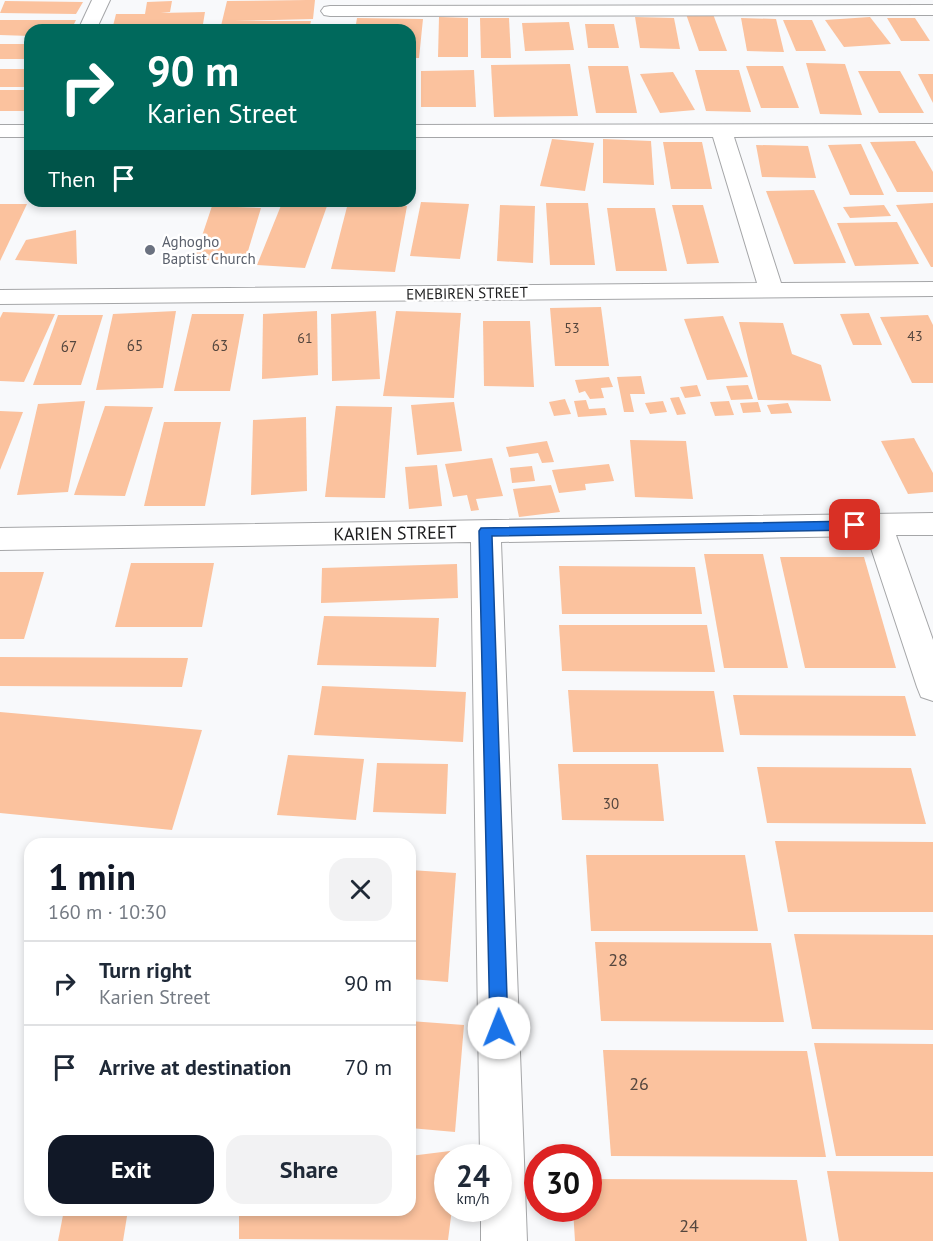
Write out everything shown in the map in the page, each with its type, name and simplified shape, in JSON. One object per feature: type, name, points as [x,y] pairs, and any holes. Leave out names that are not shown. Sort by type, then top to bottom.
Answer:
[{"type":"street","points":[[90,24],[101,0]]},
{"type":"street","points":[[328,24],[330,5],[933,10]]},
{"type":"street","points":[[416,130],[722,132],[933,130]]},
{"type":"street","points":[[0,131],[24,131]]},
{"type":"street","points":[[722,132],[771,289]]},
{"type":"street","name":"EMEBIREN STREET","points":[[0,297],[933,289]]},
{"type":"street","name":"KARIEN STREET","points":[[0,539],[933,524]]},
{"type":"street","points":[[878,525],[933,687]]},
{"type":"street","points":[[486,531],[504,1241]]},
{"type":"building","points":[[315,0],[313,19],[234,21],[311,21],[310,24],[221,24],[227,1]]},
{"type":"building","points":[[5,1],[83,2],[76,14],[0,13]]},
{"type":"building","points":[[172,1],[170,12],[161,13],[205,12],[203,24],[114,24],[116,14],[145,14],[147,2]]},
{"type":"building","points":[[686,14],[713,14],[727,51],[699,51]]},
{"type":"building","points":[[439,17],[468,18],[468,57],[438,57]]},
{"type":"building","points":[[635,17],[674,18],[680,49],[640,48]]},
{"type":"building","points":[[870,17],[891,44],[844,47],[825,20]]},
{"type":"building","points":[[357,18],[423,19],[419,58],[416,58],[416,24],[356,24]]},
{"type":"building","points":[[480,18],[509,18],[511,58],[481,58]]},
{"type":"building","points":[[741,18],[776,19],[784,52],[747,51]]},
{"type":"building","points":[[887,18],[915,18],[930,41],[901,41]]},
{"type":"building","points":[[0,20],[76,20],[74,24],[24,24],[24,36],[0,35]]},
{"type":"building","points":[[783,20],[812,20],[826,51],[796,51]]},
{"type":"building","points":[[569,22],[574,50],[525,51],[522,23]]},
{"type":"building","points":[[585,24],[614,24],[619,48],[588,48]]},
{"type":"building","points":[[0,44],[24,44],[24,59],[0,59]]},
{"type":"building","points":[[806,63],[845,64],[862,115],[820,114]]},
{"type":"building","points":[[570,64],[578,116],[494,117],[491,65]]},
{"type":"building","points":[[588,66],[628,66],[637,113],[596,113]]},
{"type":"building","points":[[746,66],[783,66],[799,108],[761,108]]},
{"type":"building","points":[[0,69],[24,69],[24,87],[0,87]]},
{"type":"building","points":[[474,70],[476,107],[421,107],[421,71]]},
{"type":"building","points":[[695,70],[739,70],[751,112],[706,111]]},
{"type":"building","points":[[858,71],[900,71],[924,113],[879,113]]},
{"type":"building","points":[[673,72],[695,110],[660,113],[640,74]]},
{"type":"building","points":[[918,74],[933,74],[933,103]]},
{"type":"building","points":[[0,90],[24,90],[24,111],[0,111]]},
{"type":"building","points":[[552,139],[594,143],[585,191],[540,186]]},
{"type":"building","points":[[603,139],[651,141],[654,185],[603,183]]},
{"type":"building","points":[[915,141],[933,172],[933,192],[897,192],[870,142]]},
{"type":"building","points":[[663,142],[702,142],[712,189],[671,189]]},
{"type":"building","points":[[861,144],[884,195],[850,195],[828,145]]},
{"type":"building","points":[[756,145],[808,146],[816,178],[762,177]]},
{"type":"building","points":[[814,190],[846,263],[794,264],[766,191]]},
{"type":"building","points":[[421,202],[469,204],[460,259],[410,256]]},
{"type":"building","points":[[546,203],[588,203],[595,265],[550,265]]},
{"type":"building","points":[[933,203],[933,267],[931,267],[896,205]]},
{"type":"building","points":[[0,204],[24,204],[26,207],[0,261]]},
{"type":"building","points":[[500,205],[535,206],[533,263],[497,261]]},
{"type":"building","points":[[672,205],[703,205],[719,263],[687,264]]},
{"type":"building","points":[[884,205],[891,216],[850,218],[843,207]]},
{"type":"building","points":[[212,207],[261,208],[245,261],[194,260]]},
{"type":"building","points":[[280,207],[327,207],[305,268],[257,265]]},
{"type":"building","points":[[347,207],[407,207],[395,272],[331,269]]},
{"type":"building","points":[[607,208],[655,208],[667,271],[616,271]]},
{"type":"building","points":[[897,222],[919,264],[855,266],[837,223]]},
{"type":"building","points":[[76,230],[77,264],[15,260],[26,240]]},
{"type":"building","points":[[601,307],[609,366],[555,366],[550,308]]},
{"type":"building","points":[[176,311],[163,388],[96,390],[113,314]]},
{"type":"building","points":[[317,311],[318,375],[262,379],[263,314]]},
{"type":"building","points":[[376,311],[380,379],[332,381],[331,314]]},
{"type":"building","points":[[396,311],[461,313],[454,398],[383,396]]},
{"type":"building","points":[[3,312],[55,314],[24,382],[0,381],[0,318]]},
{"type":"building","points":[[869,313],[882,345],[853,345],[840,314]]},
{"type":"building","points":[[192,314],[244,314],[230,391],[174,391]]},
{"type":"building","points":[[58,315],[103,315],[81,385],[33,385]]},
{"type":"building","points":[[928,315],[933,325],[933,383],[912,383],[880,317]]},
{"type":"building","points":[[723,316],[748,377],[707,380],[684,319]]},
{"type":"building","points":[[483,321],[530,321],[534,387],[484,386]]},
{"type":"building","points":[[739,322],[783,323],[792,354],[821,365],[831,401],[758,400]]},
{"type":"building","points":[[641,376],[645,394],[630,394],[634,412],[624,412],[617,377]]},
{"type":"building","points":[[609,377],[613,387],[601,388],[604,398],[590,399],[585,391],[579,393],[575,380]]},
{"type":"building","points":[[697,385],[701,396],[685,398],[680,387]]},
{"type":"building","points":[[748,385],[753,399],[731,400],[726,386]]},
{"type":"building","points":[[679,397],[686,414],[677,415],[670,398]]},
{"type":"building","points":[[565,399],[571,414],[554,416],[549,402]]},
{"type":"building","points":[[586,400],[589,409],[605,408],[607,415],[578,417],[574,401]]},
{"type":"building","points":[[85,401],[68,492],[17,495],[38,404]]},
{"type":"building","points":[[663,401],[667,412],[650,414],[645,403]]},
{"type":"building","points":[[729,401],[734,415],[715,416],[710,402]]},
{"type":"building","points":[[454,402],[462,451],[417,455],[411,405]]},
{"type":"building","points":[[758,402],[761,412],[743,413],[740,403]]},
{"type":"building","points":[[788,403],[792,413],[771,414],[767,405]]},
{"type":"building","points":[[105,406],[153,407],[125,496],[74,495]]},
{"type":"building","points":[[336,406],[392,407],[385,498],[325,497]]},
{"type":"building","points":[[0,411],[23,412],[0,470]]},
{"type":"building","points":[[306,417],[307,491],[251,495],[253,420]]},
{"type":"building","points":[[164,422],[221,422],[205,506],[144,506]]},
{"type":"building","points":[[914,438],[933,473],[933,492],[908,494],[881,441]]},
{"type":"building","points":[[630,440],[686,441],[693,499],[635,497]]},
{"type":"building","points":[[547,441],[554,462],[542,463],[538,453],[509,457],[506,447]]},
{"type":"building","points":[[492,458],[503,496],[476,499],[479,510],[471,511],[467,495],[453,497],[445,464]]},
{"type":"building","points":[[609,464],[614,481],[585,484],[586,490],[559,493],[552,470]]},
{"type":"building","points":[[437,465],[442,506],[409,509],[405,467]]},
{"type":"building","points":[[532,466],[535,481],[512,483],[510,468]]},
{"type":"building","points":[[551,485],[560,512],[519,517],[513,489]]},
{"type":"building","points":[[704,554],[763,554],[788,668],[724,668]]},
{"type":"building","points":[[780,557],[864,557],[896,668],[805,668]]},
{"type":"building","points":[[131,563],[214,563],[202,627],[115,627]]},
{"type":"building","points":[[457,564],[458,598],[321,603],[322,568]]},
{"type":"building","points":[[559,566],[695,567],[702,614],[562,614]]},
{"type":"building","points":[[0,572],[44,572],[24,639],[0,639]]},
{"type":"building","points":[[324,616],[439,618],[436,667],[317,665]]},
{"type":"building","points":[[559,625],[707,625],[715,672],[562,671]]},
{"type":"building","points":[[0,657],[188,658],[182,687],[0,686]]},
{"type":"building","points":[[322,686],[466,692],[463,742],[314,735]]},
{"type":"building","points":[[568,690],[714,691],[724,752],[573,752]]},
{"type":"building","points":[[733,695],[905,696],[916,736],[740,735]]},
{"type":"building","points":[[0,712],[202,730],[172,830],[0,813]]},
{"type":"building","points":[[288,755],[364,759],[356,820],[277,815]]},
{"type":"building","points":[[377,763],[448,764],[446,814],[373,812]]},
{"type":"building","points":[[558,764],[658,764],[664,821],[562,820]]},
{"type":"building","points":[[757,767],[911,768],[926,824],[767,823]]},
{"type":"building","points":[[775,841],[933,842],[933,912],[788,912]]},
{"type":"building","points":[[586,855],[745,855],[758,931],[591,931]]},
{"type":"building","points":[[416,870],[456,873],[448,982],[416,979]]},
{"type":"building","points":[[794,934],[933,935],[933,1030],[812,1029]]},
{"type":"building","points":[[595,942],[771,943],[784,1022],[601,1021]]},
{"type":"building","points":[[416,1021],[464,1025],[455,1132],[416,1129]]},
{"type":"building","points":[[814,1043],[933,1044],[933,1156],[836,1156]]},
{"type":"building","points":[[603,1050],[807,1051],[826,1157],[611,1156]]},
{"type":"building","points":[[434,1153],[434,1222],[450,1222],[448,1240],[239,1239],[239,1216],[416,1216],[416,1155]]},
{"type":"building","points":[[827,1171],[933,1172],[933,1241],[839,1241]]},
{"type":"building","points":[[602,1179],[797,1180],[807,1241],[575,1241],[574,1222],[602,1222]]},
{"type":"building","points":[[63,1216],[127,1216],[123,1241],[58,1241]]},
{"type":"place","name":"Aghogho Baptist Church","points":[[150,250]]},
{"type":"route","points":[[499,1028],[486,531],[855,525]]}]
